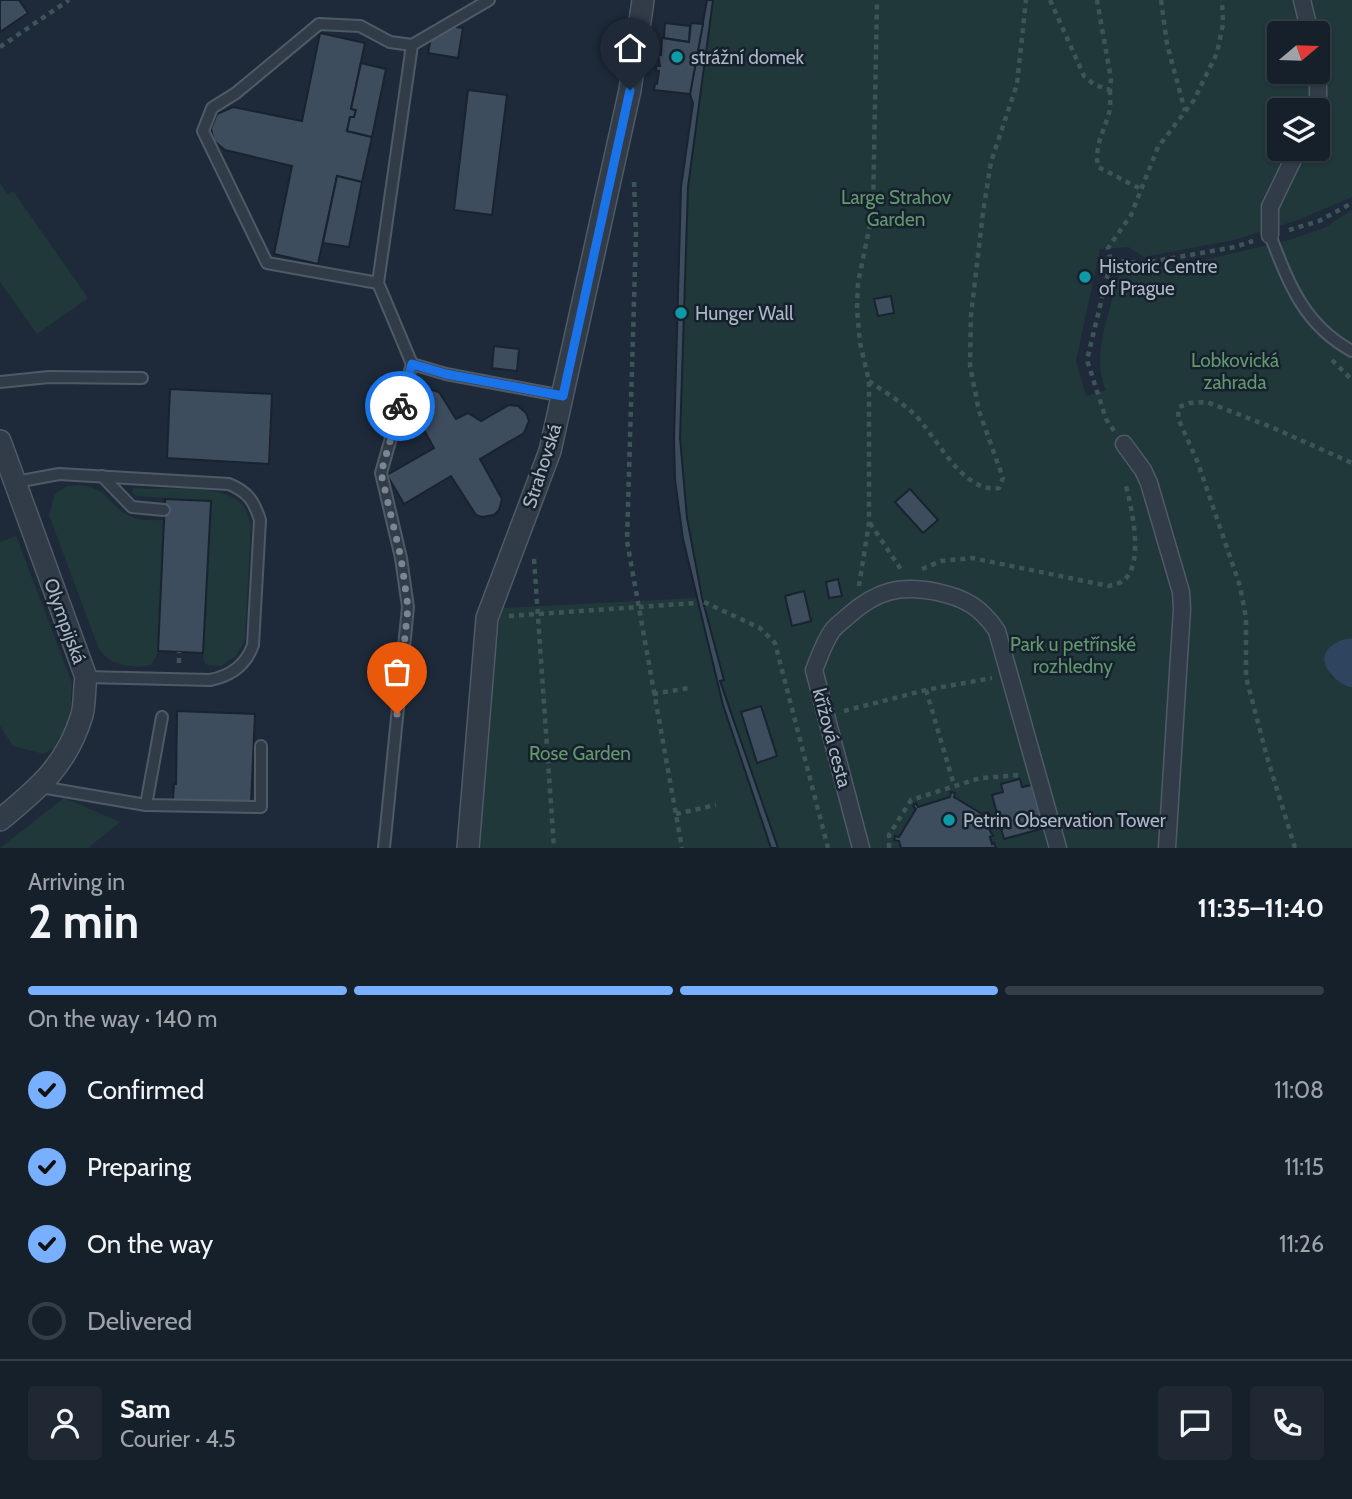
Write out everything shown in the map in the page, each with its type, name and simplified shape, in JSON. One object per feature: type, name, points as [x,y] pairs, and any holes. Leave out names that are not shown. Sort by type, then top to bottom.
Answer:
[{"type":"street","name":"Strahovská","points":[[468,848],[487,618],[551,451],[630,90],[643,0]]},
{"type":"street","points":[[1302,0],[1307,21]]},
{"type":"street","points":[[1270,235],[1270,207],[1292,161]]},
{"type":"street","name":"Olympijská","points":[[0,441],[86,677],[82,712],[69,748],[41,787],[0,820]]},
{"type":"street","points":[[1124,444],[1149,483],[1176,572],[1182,609],[1167,848]]},
{"type":"street","name":"křížová cesta","points":[[861,848],[814,670],[832,631],[854,611],[885,592],[911,587],[954,595],[980,609],[989,619],[1002,643],[1058,848]]},
{"type":"lane","points":[[379,284],[267,263],[203,131],[212,108],[236,93],[319,24],[360,26],[390,42],[412,45],[489,0]]},
{"type":"lane","points":[[384,848],[408,607],[401,558],[381,473],[412,364],[379,284],[412,45]]},
{"type":"lane","points":[[1270,235],[1301,306],[1324,333],[1352,351]]},
{"type":"lane","points":[[412,364],[446,374],[563,396]]},
{"type":"lane","points":[[0,382],[48,377],[142,378]]},
{"type":"lane","points":[[16,482],[59,474],[229,484],[244,490],[254,502],[260,520],[253,645],[249,657],[224,677],[211,680],[86,677]]},
{"type":"lane","points":[[102,477],[132,507],[164,510]]},
{"type":"lane","points":[[146,805],[162,717]]},
{"type":"lane","points":[[41,787],[146,805],[261,807],[261,747]]},
{"type":"path","points":[[0,47],[69,0]]},
{"type":"path","points":[[854,611],[869,523],[869,381],[860,343],[857,309],[858,283],[873,211],[877,0]]},
{"type":"path","points":[[869,381],[913,413],[970,481],[987,490],[999,488],[1003,478],[979,411],[970,366],[971,315],[991,162],[1017,84],[1026,0]]},
{"type":"path","points":[[1050,0],[1084,76],[1095,85],[1110,90]]},
{"type":"path","points":[[1097,0],[1111,79],[1110,111],[1098,144],[1098,167],[1141,189]]},
{"type":"path","points":[[1161,0],[1167,44],[1185,112]]},
{"type":"path","points":[[1106,419],[1087,360],[1111,261],[1108,248],[1130,215],[1158,147],[1194,100],[1217,53],[1223,24],[1222,0]]},
{"type":"path","points":[[634,173],[636,233],[627,541],[682,848]]},
{"type":"path","points":[[1111,261],[1145,263],[1235,247],[1319,221],[1352,203]]},
{"type":"path","points":[[1295,848],[1246,677],[1246,618],[1240,586],[1198,463],[1178,418],[1179,407],[1189,403],[1207,402],[1352,463]]},
{"type":"path","points":[[972,558],[1109,586],[1122,583],[1130,574],[1135,553],[1132,512],[1122,470]]},
{"type":"path","points":[[869,523],[907,578]]},
{"type":"path","points":[[534,556],[554,848]]},
{"type":"path","points":[[704,602],[760,628],[775,643],[828,848]]},
{"type":"path","points":[[487,618],[696,603]]},
{"type":"path","points":[[856,708],[926,690],[989,679]]},
{"type":"path","points":[[653,694],[690,688]]},
{"type":"path","points":[[926,690],[954,785]]},
{"type":"path","points":[[889,848],[889,835],[911,800],[980,778],[1013,777]]},
{"type":"path","points":[[676,814],[716,805]]},
{"type":"green space","points":[[713,0],[1352,0],[1352,197],[1298,220],[1234,240],[1144,257],[1128,247],[1100,249],[1076,361],[1086,396],[1106,390],[1100,363],[1101,348],[1119,275],[1123,270],[1178,266],[1289,240],[1324,228],[1352,210],[1352,638],[1331,646],[1326,661],[1331,677],[1352,687],[1352,848],[996,848],[992,844],[992,835],[987,825],[989,814],[987,812],[984,815],[954,797],[955,793],[951,792],[950,797],[918,807],[916,803],[913,805],[916,809],[899,837],[895,837],[901,848],[778,848],[721,681],[724,679],[702,598],[687,518],[680,439],[688,187]],"holes":[[[837,580],[841,596],[830,598],[826,582]],[[804,592],[810,621],[792,626],[785,596]],[[761,706],[776,756],[757,762],[741,713]],[[1019,779],[1022,787],[1032,785],[1044,828],[1004,838],[992,796],[1003,792],[1001,784]]]},
{"type":"green space","points":[[0,183],[8,195],[13,191],[88,298],[37,334],[0,282]]},
{"type":"green space","points":[[78,485],[98,490],[126,515],[142,520],[164,520],[158,653],[151,665],[122,665],[109,659],[99,649],[49,515],[55,494],[67,486]]},
{"type":"green space","points":[[134,488],[206,490],[232,497],[245,509],[251,524],[245,640],[236,656],[221,666],[207,665],[203,659],[210,501],[136,496],[132,492]]},
{"type":"green space","points":[[16,536],[72,683],[70,718],[54,748],[44,754],[13,746],[0,726],[0,542]]},
{"type":"green space","name":"Rose Garden","points":[[696,598],[724,706],[771,848],[476,848],[501,608]]},
{"type":"green space","points":[[64,798],[120,822],[88,848],[0,848]]},
{"type":"water","points":[[1352,638],[1350,687],[1331,674],[1324,661],[1329,648],[1339,641]]},
{"type":"building","points":[[0,0],[19,0],[28,13],[0,32]]},
{"type":"building","name":"Hunger Wall","points":[[707,0],[713,0],[688,187],[680,438],[687,518],[702,598],[724,680],[720,681],[778,848],[771,848],[723,705],[683,539],[675,480],[681,187],[693,103],[690,94]]},
{"type":"building","points":[[434,23],[463,28],[458,58],[428,53]]},
{"type":"building","points":[[665,23],[690,26],[689,42],[664,38]]},
{"type":"building","name":"strážní domek","points":[[691,23],[703,24],[690,94],[654,90],[659,71],[656,66],[660,66],[658,55],[661,55],[662,38],[689,42]]},
{"type":"building","points":[[320,33],[365,43],[351,109],[356,110],[354,117],[350,117],[347,131],[372,137],[362,182],[337,176],[318,264],[274,254],[292,166],[225,150],[214,141],[211,129],[217,114],[233,107],[302,121]]},
{"type":"building","points":[[361,63],[386,69],[372,137],[347,131],[350,117],[354,117],[356,110],[351,109]]},
{"type":"building","points":[[468,90],[507,95],[492,215],[454,210]]},
{"type":"building","points":[[337,176],[362,182],[349,247],[323,243]]},
{"type":"building","points":[[891,296],[894,313],[878,316],[874,299]]},
{"type":"building","points":[[494,346],[519,349],[517,371],[492,368]]},
{"type":"building","points":[[425,388],[439,392],[456,419],[468,413],[481,421],[509,405],[518,406],[526,413],[529,421],[524,433],[480,459],[502,499],[499,510],[494,515],[476,515],[451,476],[404,504],[387,475],[434,448],[412,408],[413,399]]},
{"type":"building","points":[[170,389],[272,394],[269,464],[167,458]]},
{"type":"building","points":[[910,489],[938,520],[923,533],[895,502]]},
{"type":"building","points":[[165,499],[211,501],[203,653],[158,651]]},
{"type":"building","points":[[838,579],[842,596],[829,598],[826,582]]},
{"type":"building","points":[[804,591],[811,621],[792,626],[785,596]]},
{"type":"building","points":[[761,706],[777,756],[757,763],[741,712]]},
{"type":"building","points":[[177,711],[255,714],[251,803],[173,800],[176,784]]},
{"type":"building","points":[[1020,779],[1022,787],[1032,785],[1044,828],[1004,839],[992,795],[1003,792],[1001,784]]},
{"type":"building","name":"Petrin Observation Tower","points":[[951,792],[955,793],[954,797],[984,815],[988,812],[990,815],[987,817],[987,825],[993,836],[990,837],[992,844],[994,843],[996,848],[901,848],[899,841],[894,840],[895,836],[899,837],[916,809],[913,806],[916,803],[918,807],[950,797]]},
{"type":"way so far","points":[[397,714],[408,607],[401,558],[381,473],[400,406]]},
{"type":"place","name":"strážní domek","points":[[677,57]]},
{"type":"place","name":"Historic Centre of Prague","points":[[1085,277]]},
{"type":"place","name":"Hunger Wall","points":[[681,313]]},
{"type":"place","name":"Petrin Observation Tower","points":[[949,820]]},
{"type":"route","points":[[400,406],[412,364],[446,374],[563,396],[630,90]]},
{"type":"park label","name":"Large Strahov Garden","points":[[896,208]]},
{"type":"park label","name":"Lobkovická zahrada","points":[[1235,371]]},
{"type":"park label","name":"Park u petřínské rozhledny","points":[[1073,655]]}]
